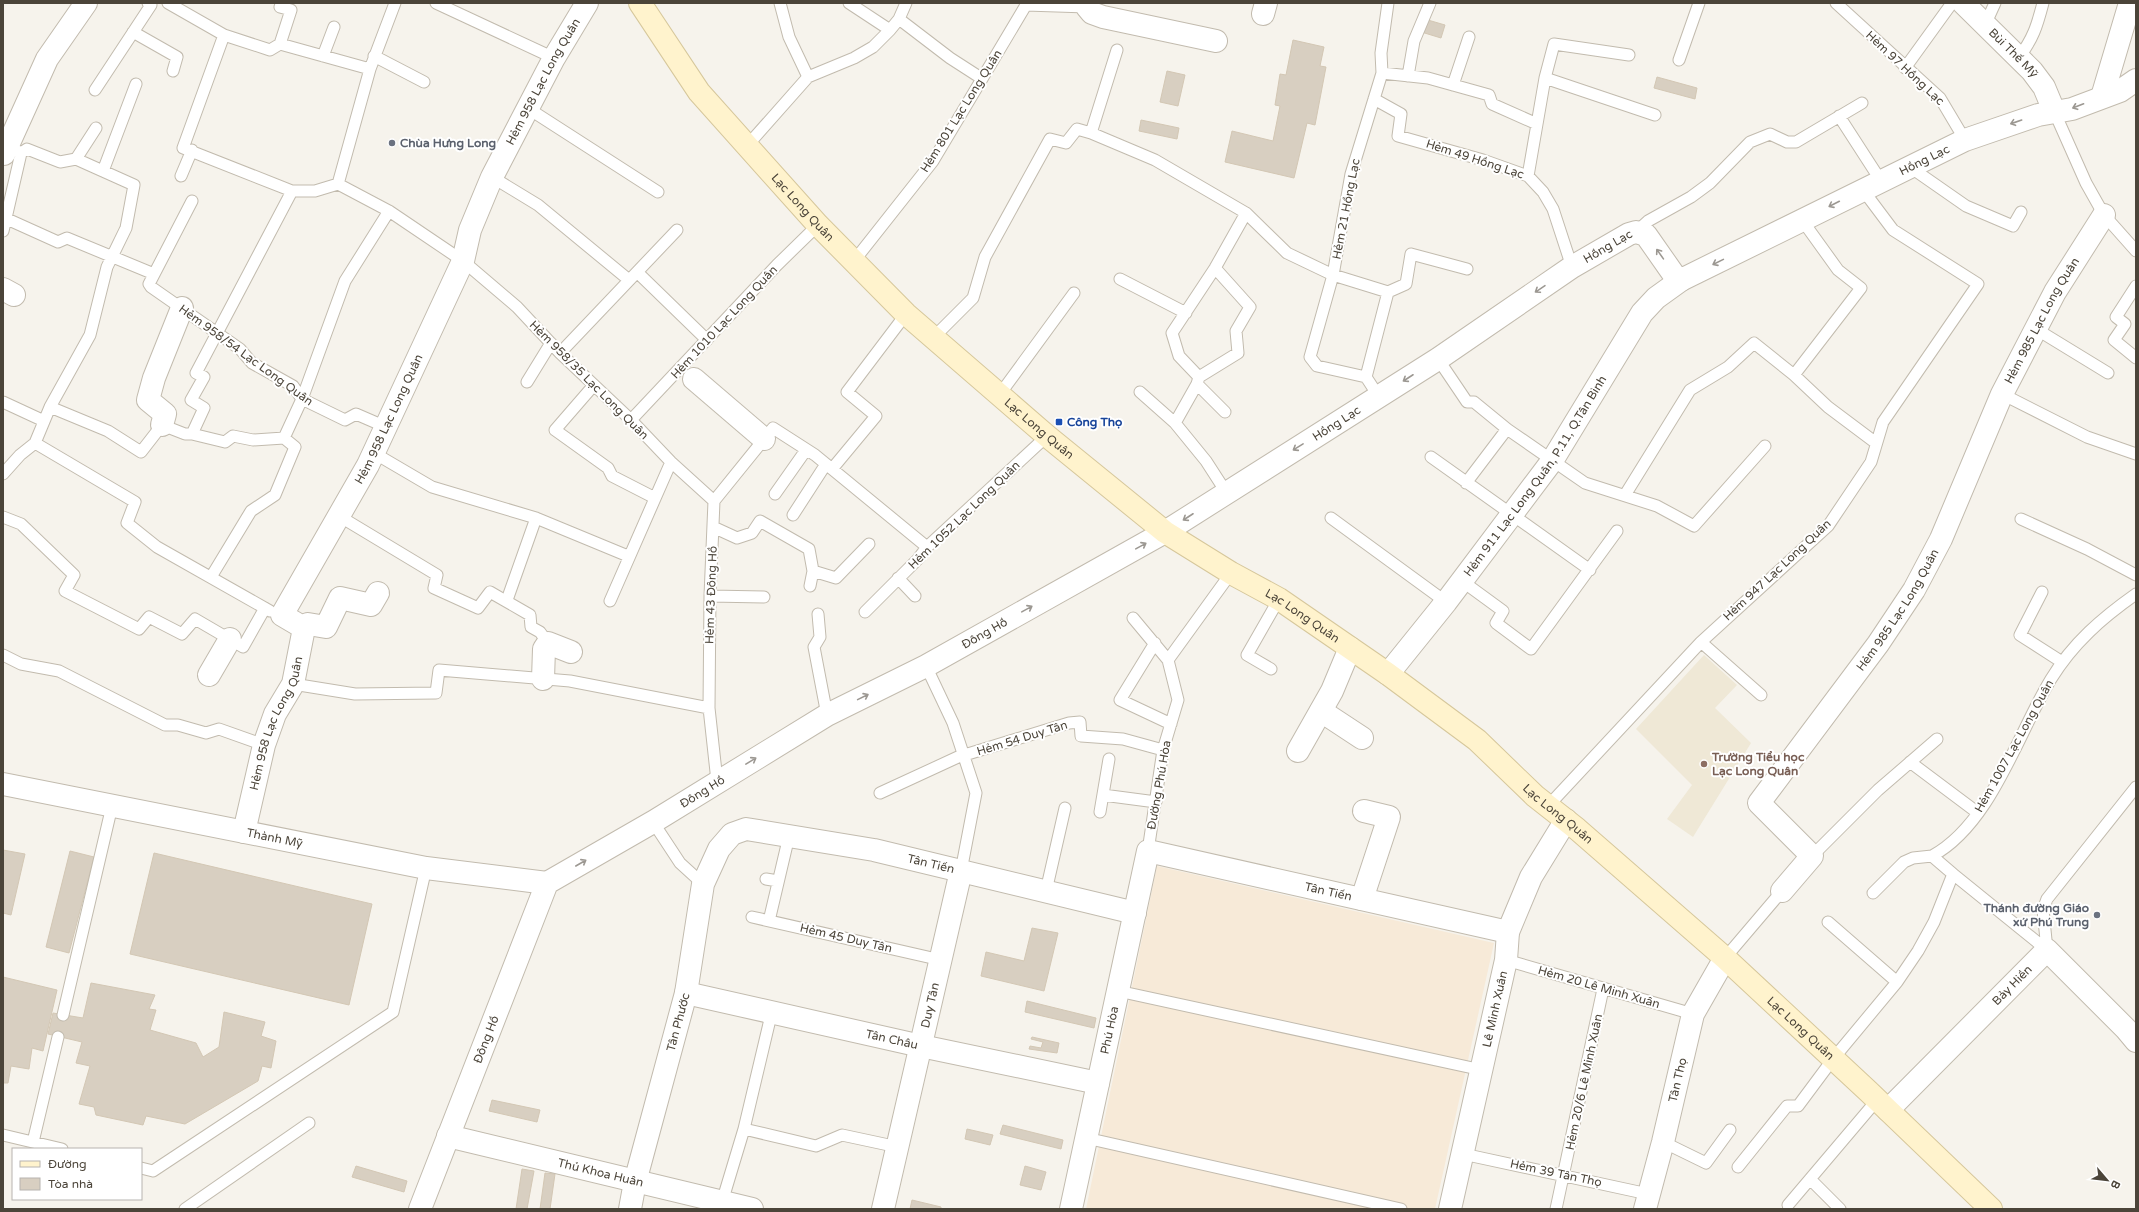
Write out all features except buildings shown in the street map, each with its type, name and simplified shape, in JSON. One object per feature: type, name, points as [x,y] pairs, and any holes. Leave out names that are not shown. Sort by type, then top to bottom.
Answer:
[{"type":"main road","name":"Lạc Long Quân","points":[[640,3],[699,92],[746,147],[818,225],[906,314],[1000,394],[1046,436],[1165,532],[1231,573],[1279,599],[1388,674],[1476,740],[1548,806],[1725,958],[1882,1105],[1990,1209]]},
{"type":"street","points":[[9,152],[47,59],[86,3]]},
{"type":"street","name":"Hẻm 958 Lạc Long Quân","points":[[274,612],[339,516],[374,453],[463,261],[470,230],[492,177],[529,109],[554,58],[587,3]]},
{"type":"street","name":"Bùi Thế Mỹ","points":[[1963,3],[2019,57],[2044,87],[2054,111]]},
{"type":"street","points":[[2102,97],[2130,3]]},
{"type":"street","points":[[1087,5],[1092,14],[1216,41]]},
{"type":"street","name":"Hồng Lạc","points":[[1165,532],[1438,359],[1572,267],[1636,232],[1646,235],[1674,276],[1681,280],[1966,140],[2054,111],[2072,109],[2133,87]]},
{"type":"street","name":"Hẻm 985 Lạc Long Quân","points":[[1812,856],[1759,803],[1878,644],[1914,590],[1941,539],[2002,394],[2055,292],[2104,215]]},
{"type":"street","name":"Hẻm 911 Lạc Long Quân, P.11, Q.Tân Bình","points":[[1388,674],[1446,602],[1552,461],[1642,313],[1656,298],[1681,280]]},
{"type":"street","points":[[162,425],[165,414],[148,400],[154,378],[182,308]]},
{"type":"street","points":[[694,379],[769,434]]},
{"type":"street","name":"Đông Hồ","points":[[420,1209],[547,883],[653,822],[827,715],[926,666],[1165,532]]},
{"type":"street","points":[[274,612],[304,628],[308,624],[326,627],[340,598],[371,604],[378,593]]},
{"type":"street","name":"Hẻm 958 Lạc Long Quân","points":[[244,832],[264,746],[275,714],[293,684],[304,628]]},
{"type":"street","points":[[209,675],[230,639]]},
{"type":"street","points":[[543,679],[544,649],[548,644],[571,652]]},
{"type":"street","points":[[1298,752],[1332,691],[1350,648]]},
{"type":"street","points":[[1321,711],[1362,738]]},
{"type":"street","name":"Thành Mỹ","points":[[3,784],[426,868],[547,883]]},
{"type":"street","points":[[1362,899],[1389,817],[1364,811]]},
{"type":"street","name":"Lê Minh Xuân","points":[[1450,1209],[1506,960],[1508,932],[1531,877],[1566,820]]},
{"type":"street","name":"Tân Tiến","points":[[728,838],[732,834],[746,829],[874,850],[1135,913]]},
{"type":"street","name":"Tân Phước","points":[[630,1209],[635,1182],[686,993],[703,884],[719,849],[728,838]]},
{"type":"street","name":"Tân Tiến","points":[[1148,851],[1508,932]]},
{"type":"street","name":"Phú Hòa","points":[[1071,1209],[1148,851]]},
{"type":"street","points":[[1782,891],[1812,856]]},
{"type":"street","name":"Duy Tân","points":[[883,1209],[961,871]]},
{"type":"street","points":[[2047,950],[2126,1029],[2136,1041]]},
{"type":"street","name":"Bảy Hiền","points":[[1882,1105],[2047,950]]},
{"type":"street","name":"Tân Thọ","points":[[1646,1202],[1663,1142],[1693,1014],[1725,958]]},
{"type":"street","name":"Tân Châu","points":[[686,993],[772,1011],[921,1046],[1098,1083]]},
{"type":"street","name":"Thủ Khoa Huân","points":[[448,1136],[752,1209]]},
{"type":"street","points":[[1646,1202],[1663,1209]]},
{"type":"lane","points":[[168,3],[224,35],[270,50],[280,44],[292,10],[280,7],[282,3]]},
{"type":"lane","points":[[188,149],[292,191],[315,191],[338,184],[374,56],[395,3]]},
{"type":"lane","points":[[436,3],[554,58]]},
{"type":"lane","points":[[780,3],[789,37],[808,77]]},
{"type":"lane","points":[[849,3],[890,30]]},
{"type":"lane","points":[[746,147],[808,77],[854,58],[873,47],[899,19],[906,3]]},
{"type":"lane","name":"Hẻm 21 Hồng Lạc","points":[[1388,3],[1381,53],[1382,73],[1351,174],[1333,275],[1388,292]]},
{"type":"lane","points":[[1408,76],[1414,41],[1430,3]]},
{"type":"lane","points":[[1679,60],[1699,3]]},
{"type":"lane","name":"Hẻm 97 Hồng Lạc","points":[[1836,3],[1905,68],[1940,98],[1966,140]]},
{"type":"lane","points":[[1905,68],[1952,3]]},
{"type":"lane","points":[[1985,25],[1995,3]]},
{"type":"lane","points":[[2019,57],[2033,37],[2043,3]]},
{"type":"lane","points":[[95,90],[151,4]]},
{"type":"lane","name":"Hẻm 801 Lạc Long Quân","points":[[854,261],[932,161],[1026,5],[1087,5]]},
{"type":"lane","points":[[899,19],[950,58],[981,78]]},
{"type":"lane","points":[[324,56],[334,27]]},
{"type":"lane","points":[[133,32],[177,57],[173,71]]},
{"type":"lane","points":[[181,176],[224,35]]},
{"type":"lane","points":[[1453,85],[1469,37]]},
{"type":"lane","points":[[280,44],[370,69]]},
{"type":"lane","points":[[1528,176],[1545,78],[1554,44],[1629,55]]},
{"type":"lane","points":[[1091,132],[1117,50]]},
{"type":"lane","points":[[374,56],[424,82]]},
{"type":"lane","points":[[1382,73],[1428,78],[1489,95],[1492,104],[1537,124]]},
{"type":"lane","points":[[1545,78],[1655,115]]},
{"type":"lane","points":[[103,171],[136,84]]},
{"type":"lane","name":"Hẻm 49 Hồng Lạc","points":[[1374,99],[1401,114],[1398,136],[1483,160],[1528,176],[1543,192],[1553,209],[1572,267]]},
{"type":"lane","points":[[1636,232],[1648,221],[1691,197],[1710,183],[1750,142],[1770,134],[1787,142],[1796,142],[1862,103]]},
{"type":"lane","points":[[529,109],[658,192]]},
{"type":"lane","points":[[2054,111],[2086,183],[2104,215],[2136,251]]},
{"type":"lane","points":[[1839,116],[1872,185]]},
{"type":"lane","points":[[76,159],[96,128]]},
{"type":"lane","points":[[933,338],[973,298],[985,257],[1050,140],[1066,143],[1077,129],[1091,132],[1155,160],[1246,213],[1287,253],[1333,275],[1310,358],[1317,366],[1366,376]]},
{"type":"lane","points":[[3,231],[7,219],[9,152],[27,149],[60,162],[76,159],[134,185],[126,228],[111,256],[90,335],[50,407],[35,443],[20,455],[3,474]]},
{"type":"lane","points":[[1910,167],[1966,206],[2013,226],[2021,212]]},
{"type":"lane","points":[[492,177],[538,205],[633,276],[707,340]]},
{"type":"lane","name":"Hẻm 958/35 Lạc Long Quân","points":[[338,184],[389,211],[463,261],[517,307],[551,343],[631,420],[671,462],[714,501]]},
{"type":"lane","name":"Hẻm 947 Lạc Long Quân","points":[[1548,806],[1701,642],[1828,526],[1871,462],[1883,422],[1978,284],[1893,230],[1872,185]]},
{"type":"lane","points":[[192,434],[204,408],[191,400],[204,377],[196,373],[292,191]]},
{"type":"lane","points":[[7,219],[58,242],[68,238],[154,274],[192,202]]},
{"type":"lane","points":[[284,438],[302,399],[345,281],[389,211]]},
{"type":"lane","points":[[1225,412],[1179,356],[1172,333],[1215,268],[1246,213]]},
{"type":"lane","points":[[1794,375],[1862,288],[1838,270],[1802,220]]},
{"type":"lane","name":"Hẻm 1010 Lạc Long Quân","points":[[631,420],[777,266],[818,225]]},
{"type":"lane","points":[[560,352],[678,230]]},
{"type":"lane","points":[[1378,397],[1366,376],[1388,292],[1406,284],[1411,254],[1467,268]]},
{"type":"lane","points":[[1176,423],[1198,380],[1238,353],[1236,331],[1250,307],[1215,268]]},
{"type":"lane","name":"Hẻm 958/54 Lạc Long Quân","points":[[154,274],[150,287],[240,349],[252,363],[293,386],[302,399],[345,420],[356,414],[386,427]]},
{"type":"lane","points":[[1120,279],[1186,313]]},
{"type":"lane","points":[[2136,286],[2116,317],[2124,324],[2114,340],[2136,358]]},
{"type":"lane","points":[[1000,394],[1074,293]]},
{"type":"lane","points":[[793,515],[829,467],[876,416],[847,392],[906,314]]},
{"type":"lane","points":[[2036,329],[2108,373]]},
{"type":"lane","points":[[527,382],[551,343]]},
{"type":"lane","points":[[1625,495],[1690,390],[1728,367],[1754,343],[1794,375],[1828,407],[1876,443]]},
{"type":"lane","points":[[1438,359],[1467,402],[1474,402],[1507,429],[1585,483],[1657,506],[1694,526],[1765,446]]},
{"type":"lane","points":[[594,385],[555,430],[608,468],[612,476],[655,498]]},
{"type":"lane","points":[[1140,392],[1176,423],[1206,461],[1226,492]]},
{"type":"lane","points":[[2002,394],[2087,437],[2136,454]]},
{"type":"lane","points":[[3,402],[44,421]]},
{"type":"lane","points":[[50,407],[108,431],[141,452],[162,425],[185,434],[192,434],[225,442],[233,436],[253,440],[284,438],[295,447],[275,494],[251,511],[211,577]]},
{"type":"lane","points":[[1466,483],[1507,429]]},
{"type":"lane","points":[[714,501],[769,434],[806,450],[927,547]]},
{"type":"lane","name":"Hẻm 1052 Lạc Long Quân","points":[[865,612],[927,547],[1046,436]]},
{"type":"lane","points":[[3,517],[21,524],[74,575],[65,591],[139,629],[149,617],[182,634],[195,619],[243,647],[274,612],[156,547],[127,522],[135,502],[35,443]]},
{"type":"lane","points":[[775,494],[806,450]]},
{"type":"lane","points":[[374,453],[432,487],[536,518],[628,556]]},
{"type":"lane","points":[[1431,457],[1590,570]]},
{"type":"lane","points":[[610,600],[628,556],[671,462]]},
{"type":"lane","name":"Hẻm 43 Đông Hồ","points":[[714,501],[710,596],[709,708],[717,782]]},
{"type":"lane","points":[[339,516],[437,575],[434,588],[478,608],[490,592],[507,600],[530,615],[531,626],[540,632],[548,644]]},
{"type":"lane","points":[[507,600],[536,518]]},
{"type":"lane","points":[[1331,518],[1446,602]]},
{"type":"lane","points":[[2021,519],[2087,548],[2136,575]]},
{"type":"lane","points":[[713,527],[737,538],[752,533],[760,521],[808,549],[813,571],[810,586]]},
{"type":"lane","points":[[1462,580],[1503,611],[1496,622],[1530,649],[1590,570],[1617,531]]},
{"type":"lane","points":[[813,571],[836,578],[869,544]]},
{"type":"lane","points":[[1133,618],[1168,660],[1231,573]]},
{"type":"lane","points":[[898,578],[915,596]]},
{"type":"lane","points":[[2042,592],[2020,635],[2062,662]]},
{"type":"lane","name":"Hẻm 1007 Lạc Long Quân","points":[[1932,856],[1952,842],[1978,813],[1988,798],[2036,706],[2062,662],[2076,644],[2096,624],[2136,594]]},
{"type":"lane","points":[[710,596],[764,597]]},
{"type":"lane","points":[[1271,669],[1247,655],[1279,599]]},
{"type":"lane","points":[[818,614],[820,637],[814,647],[827,715]]},
{"type":"lane","points":[[1701,642],[1761,695]]},
{"type":"lane","points":[[1155,643],[1120,700],[1171,724]]},
{"type":"lane","points":[[3,655],[22,664],[59,671],[165,725],[178,725],[206,733],[219,729],[264,746]]},
{"type":"lane","name":"Đường Phú Hòa","points":[[1148,851],[1163,750],[1178,700],[1168,660]]},
{"type":"lane","points":[[926,666],[953,723],[963,756]]},
{"type":"lane","points":[[293,684],[355,694],[436,693],[439,670],[570,681],[709,708]]},
{"type":"lane","name":"Hẻm 54 Duy Tân","points":[[880,793],[963,756],[1069,723],[1080,722],[1082,736],[1124,740],[1163,750]]},
{"type":"lane","points":[[1812,856],[1878,790],[1937,739]]},
{"type":"lane","name":"Hẻm 54 Duy Tân","points":[[961,871],[976,793],[963,756]]},
{"type":"lane","points":[[1100,812],[1109,759]]},
{"type":"lane","points":[[1910,762],[1978,813]]},
{"type":"lane","points":[[2047,950],[2043,910],[2046,899],[2136,787]]},
{"type":"lane","points":[[1103,795],[1156,802]]},
{"type":"lane","points":[[63,1015],[112,806]]},
{"type":"lane","points":[[1046,892],[1065,808]]},
{"type":"lane","points":[[653,822],[680,863],[703,884]]},
{"type":"lane","points":[[769,921],[772,880],[789,836]]},
{"type":"lane","points":[[1872,892],[1904,862],[1913,858],[1932,856],[2047,950]]},
{"type":"lane","points":[[142,1168],[153,1170],[393,1012],[426,868]]},
{"type":"lane","points":[[1738,1167],[1787,1106],[1798,1106],[1833,1059],[1897,982],[1918,951],[1934,922],[1953,874]]},
{"type":"lane","points":[[1725,958],[1782,891]]},
{"type":"lane","name":"Hẻm 45 Duy Tân","points":[[752,917],[941,960]]},
{"type":"lane","points":[[1828,922],[1897,982]]},
{"type":"lane","name":"Hẻm 20 Lê Minh Xuân","points":[[1506,960],[1693,1014]]},
{"type":"lane","name":"Hẻm 20/6 Lê Minh Xuân","points":[[1556,1209],[1604,989]]},
{"type":"lane","points":[[1118,991],[1482,1070]]},
{"type":"lane","points":[[722,1202],[744,1129],[772,1011]]},
{"type":"lane","points":[[33,1142],[58,1036]]},
{"type":"lane","points":[[1788,1205],[1810,1179],[1882,1105]]},
{"type":"lane","points":[[185,1209],[309,1123]]},
{"type":"lane","points":[[744,1129],[816,1146],[842,1135],[898,1147]]},
{"type":"lane","points":[[1663,1142],[1706,1163],[1730,1130]]},
{"type":"lane","points":[[3,1135],[58,1148]]},
{"type":"lane","points":[[1086,1138],[1401,1209]]},
{"type":"lane","name":"Hẻm 39 Tân Thọ","points":[[1463,1154],[1564,1174],[1646,1202]]},
{"type":"lane","points":[[1810,1179],[1840,1209]]},
{"type":"shaded area","name":"Trường Tiểu học Lạc Long Quân","points":[[1704,655],[1737,685],[1715,708],[1751,743],[1693,837],[1667,819],[1692,785],[1636,729]]},
{"type":"shaded area","points":[[1157,866],[1494,943],[1435,1209],[1086,1209]]},
{"type":"place","name":"Chùa Hưng Long","points":[[392,143]]},
{"type":"place","name":"Công Thọ","points":[[1059,422]]},
{"type":"place","name":"Trường Tiểu học Lạc Long Quân","points":[[1704,764]]},
{"type":"place","name":"Thánh đường Giáo xứ Phú Trung","points":[[2097,915]]}]
